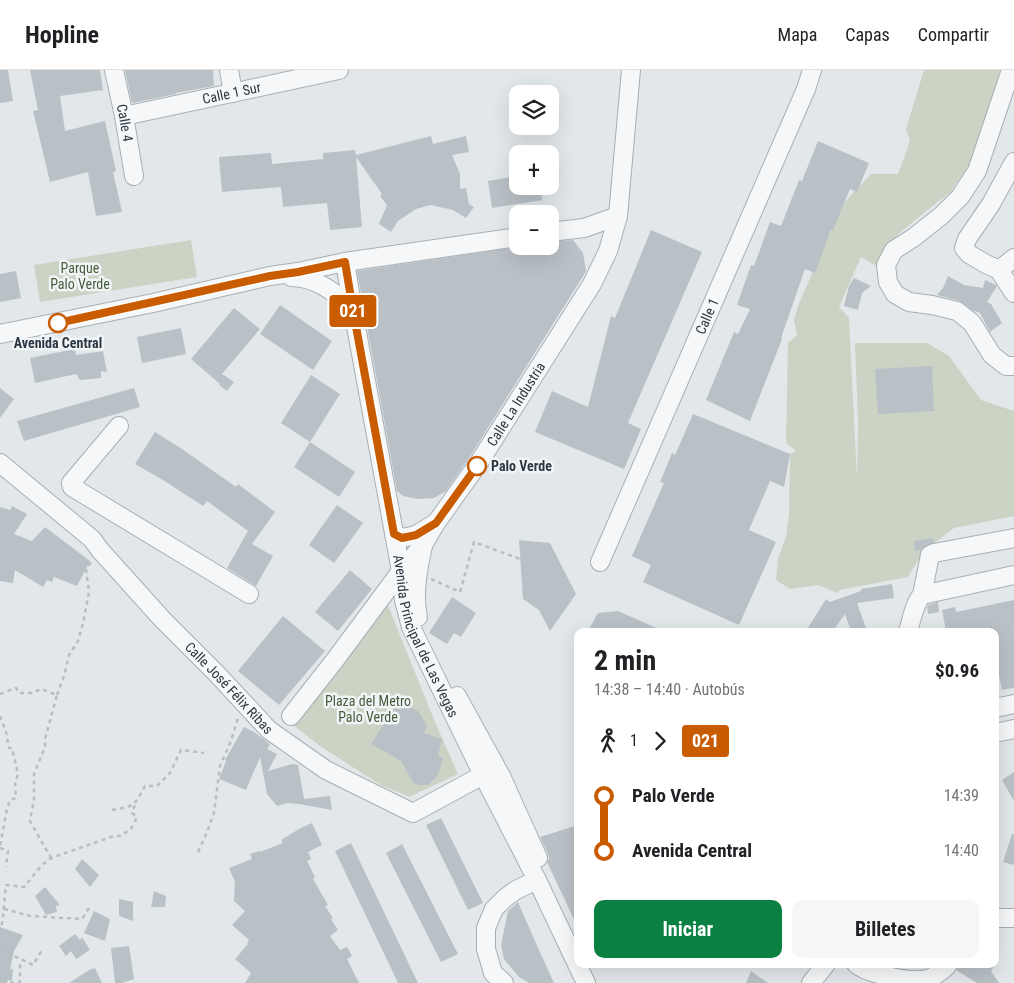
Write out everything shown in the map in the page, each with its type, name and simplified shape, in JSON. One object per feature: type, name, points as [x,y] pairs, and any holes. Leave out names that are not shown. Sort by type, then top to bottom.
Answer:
[{"type":"street","name":"Calle 4","points":[[114,70],[134,176]]},
{"type":"street","points":[[229,70],[233,93]]},
{"type":"street","name":"Calle 1 Sur","points":[[124,116],[339,70]]},
{"type":"street","name":"Calle La Industria","points":[[291,716],[409,572],[436,523],[478,464],[592,284],[608,251],[618,216],[631,70]]},
{"type":"street","name":"Calle 1","points":[[600,562],[766,182],[806,89],[812,70]]},
{"type":"street","points":[[1011,70],[977,171],[960,197],[942,216],[894,250],[886,265],[888,282],[895,294],[909,302],[957,311],[972,323],[992,355],[1006,366],[1014,366]]},
{"type":"street","points":[[1014,162],[964,248],[969,254],[999,270],[1014,293]]},
{"type":"street","points":[[559,231],[584,228],[618,216]]},
{"type":"street","name":"Calle La Industria","points":[[584,228],[594,234],[598,239],[599,245],[592,284]]},
{"type":"street","points":[[0,334],[143,305],[270,276],[345,262],[509,238]]},
{"type":"street","points":[[999,270],[1014,258]]},
{"type":"street","name":"Avenida Principal de Las Vegas","points":[[345,262],[394,534],[409,572],[420,625],[501,776],[574,933]]},
{"type":"street","points":[[270,276],[300,277],[318,283],[332,290],[353,310]]},
{"type":"street","points":[[52,506],[71,486],[70,483],[119,426]]},
{"type":"street","name":"Calle José Félix Ribas","points":[[0,463],[92,539],[162,619],[269,730],[326,770],[413,814],[483,775]]},
{"type":"street","points":[[71,486],[249,594]]},
{"type":"street","name":"Calle La Industria","points":[[394,534],[402,538],[416,535],[436,523]]},
{"type":"street","points":[[909,628],[916,605],[922,595],[930,555],[934,552],[1014,538]]},
{"type":"street","name":"Avenida Principal de Las Vegas","points":[[409,572],[404,600],[411,627],[574,958]]},
{"type":"street","points":[[922,595],[1014,575]]},
{"type":"street","points":[[999,707],[1014,704]]},
{"type":"street","points":[[999,732],[1014,729]]},
{"type":"street","points":[[483,775],[501,776]]},
{"type":"street","points":[[504,983],[493,972],[486,949],[486,928],[494,909],[505,898],[516,890],[537,880]]},
{"type":"street","points":[[999,918],[1014,918]]},
{"type":"street","name":"Avenida Principal de Las Vegas","points":[[579,968],[586,983]]},
{"type":"street","points":[[590,968],[597,983]]},
{"type":"street","points":[[811,983],[823,968]]},
{"type":"street","points":[[861,968],[879,974],[911,980],[928,979],[944,968]]},
{"type":"path","points":[[409,572],[460,592],[474,542],[520,559]]},
{"type":"path","points":[[50,858],[30,821],[34,799],[34,774],[45,747],[45,740],[69,655],[78,641],[83,623],[89,592],[86,569],[100,550]]},
{"type":"path","points":[[0,694],[16,688],[19,693],[32,693],[41,689],[57,695]]},
{"type":"path","points":[[0,716],[9,748],[12,748],[18,774],[16,798],[10,800],[7,809],[0,847],[8,851],[6,867]]},
{"type":"path","points":[[198,852],[214,813],[220,766],[239,716]]},
{"type":"path","points":[[0,933],[6,884],[24,887],[50,858],[114,836],[120,836],[131,829],[137,818],[132,813],[145,786],[157,786],[170,773],[181,750],[204,753]]},
{"type":"path","points":[[112,810],[131,806],[136,802]]},
{"type":"path","points":[[4,909],[30,916],[82,919],[90,908]]},
{"type":"path","points":[[0,950],[33,965],[42,950]]},
{"type":"path","points":[[10,983],[19,983],[20,964],[23,960]]},
{"type":"green space","points":[[924,70],[1000,70],[996,90],[974,159],[950,192],[898,234],[876,266],[861,257],[839,307],[849,318],[857,478],[858,423],[855,343],[927,343],[949,356],[981,400],[1014,411],[1014,516],[954,528],[923,552],[908,577],[839,590],[838,593],[818,585],[790,589],[776,580],[778,559],[786,537],[789,514],[790,454],[796,451],[786,443],[788,343],[797,335],[794,320],[799,303],[843,204],[871,174],[898,174],[910,141],[906,129]]},
{"type":"green space","name":"Parque Palo Verde","points":[[191,240],[197,277],[40,302],[34,265]]},
{"type":"green space","name":"Plaza del Metro Palo Verde","points":[[385,598],[458,774],[409,797],[379,784],[320,746],[288,721]]},
{"type":"building","points":[[0,70],[8,70],[13,101],[0,103]]},
{"type":"building","points":[[30,70],[100,70],[103,90],[60,96],[65,131],[105,121],[116,171],[113,172],[122,212],[96,216],[88,172],[50,182],[33,111],[38,110]]},
{"type":"building","points":[[125,70],[213,70],[214,86],[132,103]]},
{"type":"building","points":[[431,136],[433,144],[466,136],[469,152],[452,155],[460,174],[460,189],[466,188],[469,204],[474,207],[466,218],[453,210],[430,205],[416,209],[398,221],[391,232],[379,224],[387,205],[380,196],[382,194],[356,157],[362,227],[330,230],[327,203],[283,207],[281,187],[222,192],[219,157],[271,153],[272,164],[323,159],[323,153],[355,150],[356,155]]},
{"type":"building","points":[[818,141],[869,163],[857,192],[850,189],[833,230],[831,230],[815,273],[805,269],[782,339],[750,421],[706,400],[734,332],[738,334],[750,309],[737,305],[751,265],[754,266],[770,222],[781,226],[799,180],[802,181]]},
{"type":"building","points":[[509,178],[509,195],[541,195],[542,200],[492,208],[488,181]]},
{"type":"building","points":[[651,230],[702,252],[628,423],[641,429],[624,469],[535,432],[552,391],[588,407],[611,316],[615,318]]},
{"type":"building","points":[[573,240],[583,253],[586,271],[469,458],[446,491],[434,498],[418,499],[403,496],[397,491],[357,271],[509,248],[509,255],[559,255],[559,241]]},
{"type":"building","points":[[16,271],[21,298],[0,302],[0,274]]},
{"type":"building","points":[[948,276],[964,285],[983,288],[985,280],[996,285],[987,302],[991,304],[1002,323],[990,332],[980,313],[972,310],[960,301],[937,295],[943,288]]},
{"type":"building","points":[[854,278],[871,286],[862,293],[858,310],[844,306],[849,286]]},
{"type":"building","points":[[280,305],[332,341],[313,370],[260,334]]},
{"type":"building","points":[[234,308],[260,329],[222,374],[234,382],[227,391],[191,359]]},
{"type":"building","points":[[181,328],[186,354],[142,363],[137,337]]},
{"type":"building","points":[[75,349],[76,355],[103,351],[107,372],[101,371],[101,378],[80,380],[76,374],[35,383],[30,358]]},
{"type":"building","points":[[932,366],[934,411],[878,414],[875,369]]},
{"type":"building","points":[[311,375],[340,394],[310,442],[281,423]]},
{"type":"building","points":[[0,388],[14,399],[0,418]]},
{"type":"building","points":[[134,388],[140,407],[24,441],[17,421]]},
{"type":"building","points":[[693,414],[790,454],[784,487],[770,481],[749,530],[776,542],[739,625],[643,582],[651,565],[632,556],[664,483],[660,482],[672,453],[675,455]]},
{"type":"building","points":[[155,432],[236,487],[238,484],[275,512],[252,544],[273,556],[256,586],[227,568],[248,531],[207,501],[203,506],[135,464]]},
{"type":"building","points":[[310,442],[355,472],[339,497],[294,467]]},
{"type":"building","points":[[337,505],[363,523],[334,563],[309,545]]},
{"type":"building","points":[[12,506],[27,514],[14,534],[32,541],[45,527],[90,561],[77,586],[54,577],[52,582],[47,580],[43,587],[15,570],[13,583],[0,581],[0,507],[10,510]]},
{"type":"building","points":[[933,538],[934,542],[921,550],[915,551],[914,541]]},
{"type":"building","points":[[519,540],[550,543],[576,594],[550,631],[539,610],[523,599]]},
{"type":"building","points":[[350,570],[372,589],[338,631],[315,612]]},
{"type":"building","points":[[892,584],[894,598],[857,603],[866,628],[850,628],[845,614],[835,628],[808,628],[826,599],[830,602],[861,591],[861,589]]},
{"type":"building","points":[[452,597],[476,613],[461,637],[454,633],[447,644],[429,633]]},
{"type":"building","points":[[1014,600],[1014,688],[1002,690],[999,676],[999,628],[945,628],[942,610],[955,607],[956,612]]},
{"type":"building","points":[[938,602],[939,612],[928,614],[928,605]]},
{"type":"building","points":[[618,611],[656,628],[590,628],[598,613]]},
{"type":"building","points":[[283,616],[325,651],[279,705],[238,671]]},
{"type":"building","points":[[399,700],[419,712],[427,726],[424,733],[442,739],[438,756],[443,758],[439,772],[428,785],[417,785],[413,782],[401,761],[371,744]]},
{"type":"building","points":[[244,727],[270,744],[267,749],[277,754],[268,771],[292,764],[298,765],[304,799],[330,796],[332,810],[288,803],[277,806],[267,794],[260,757],[246,790],[219,779],[225,760]]},
{"type":"building","points":[[1014,772],[1014,801],[1002,780]]},
{"type":"building","points":[[441,818],[483,903],[468,910],[426,825]]},
{"type":"building","points":[[312,823],[322,845],[308,852],[311,859],[307,861],[315,877],[313,879],[328,905],[325,906],[338,930],[330,936],[340,950],[347,947],[352,956],[347,959],[359,983],[245,983],[251,973],[235,959],[248,944],[249,940],[232,925],[245,911],[234,901],[235,882],[229,868],[252,859],[250,854],[283,843],[281,840]]},
{"type":"building","points":[[574,826],[574,919],[547,862],[549,859],[548,854],[540,837]]},
{"type":"building","points":[[1012,834],[1014,834],[1014,865],[1003,862]]},
{"type":"building","points":[[351,843],[418,983],[398,983],[335,851]]},
{"type":"building","points":[[402,844],[458,954],[441,962],[386,853]]},
{"type":"building","points":[[82,859],[99,875],[90,887],[75,869]]},
{"type":"building","points":[[45,887],[60,905],[56,906],[57,912],[46,915],[35,896]]},
{"type":"building","points":[[154,891],[166,896],[165,907],[151,907]]},
{"type":"building","points":[[119,899],[133,902],[133,921],[119,916]]},
{"type":"building","points":[[518,902],[554,983],[529,983],[519,977],[504,959],[501,945],[508,911]]},
{"type":"building","points":[[94,911],[110,919],[105,941],[84,933]]},
{"type":"building","points":[[0,927],[23,935],[14,951],[10,970],[13,969],[12,981],[8,980],[7,983],[0,983]]},
{"type":"building","points":[[75,934],[80,940],[82,937],[90,950],[76,959],[71,951],[66,956],[59,946]]},
{"type":"building","points":[[129,946],[134,979],[115,983],[111,948]]},
{"type":"building","points":[[95,968],[102,983],[69,983],[89,970]]},
{"type":"building","points":[[957,968],[993,968],[991,971],[999,983],[977,983],[956,970]]},
{"type":"building","points":[[751,971],[768,983],[746,983]]},
{"type":"bus line","name":"021","points":[[58,323],[270,276],[345,262],[394,534],[402,538],[416,535],[436,523],[477,466]]},
{"type":"place","name":"Avenida Central","points":[[58,323]]},
{"type":"place","name":"Palo Verde","points":[[477,466]]}]
